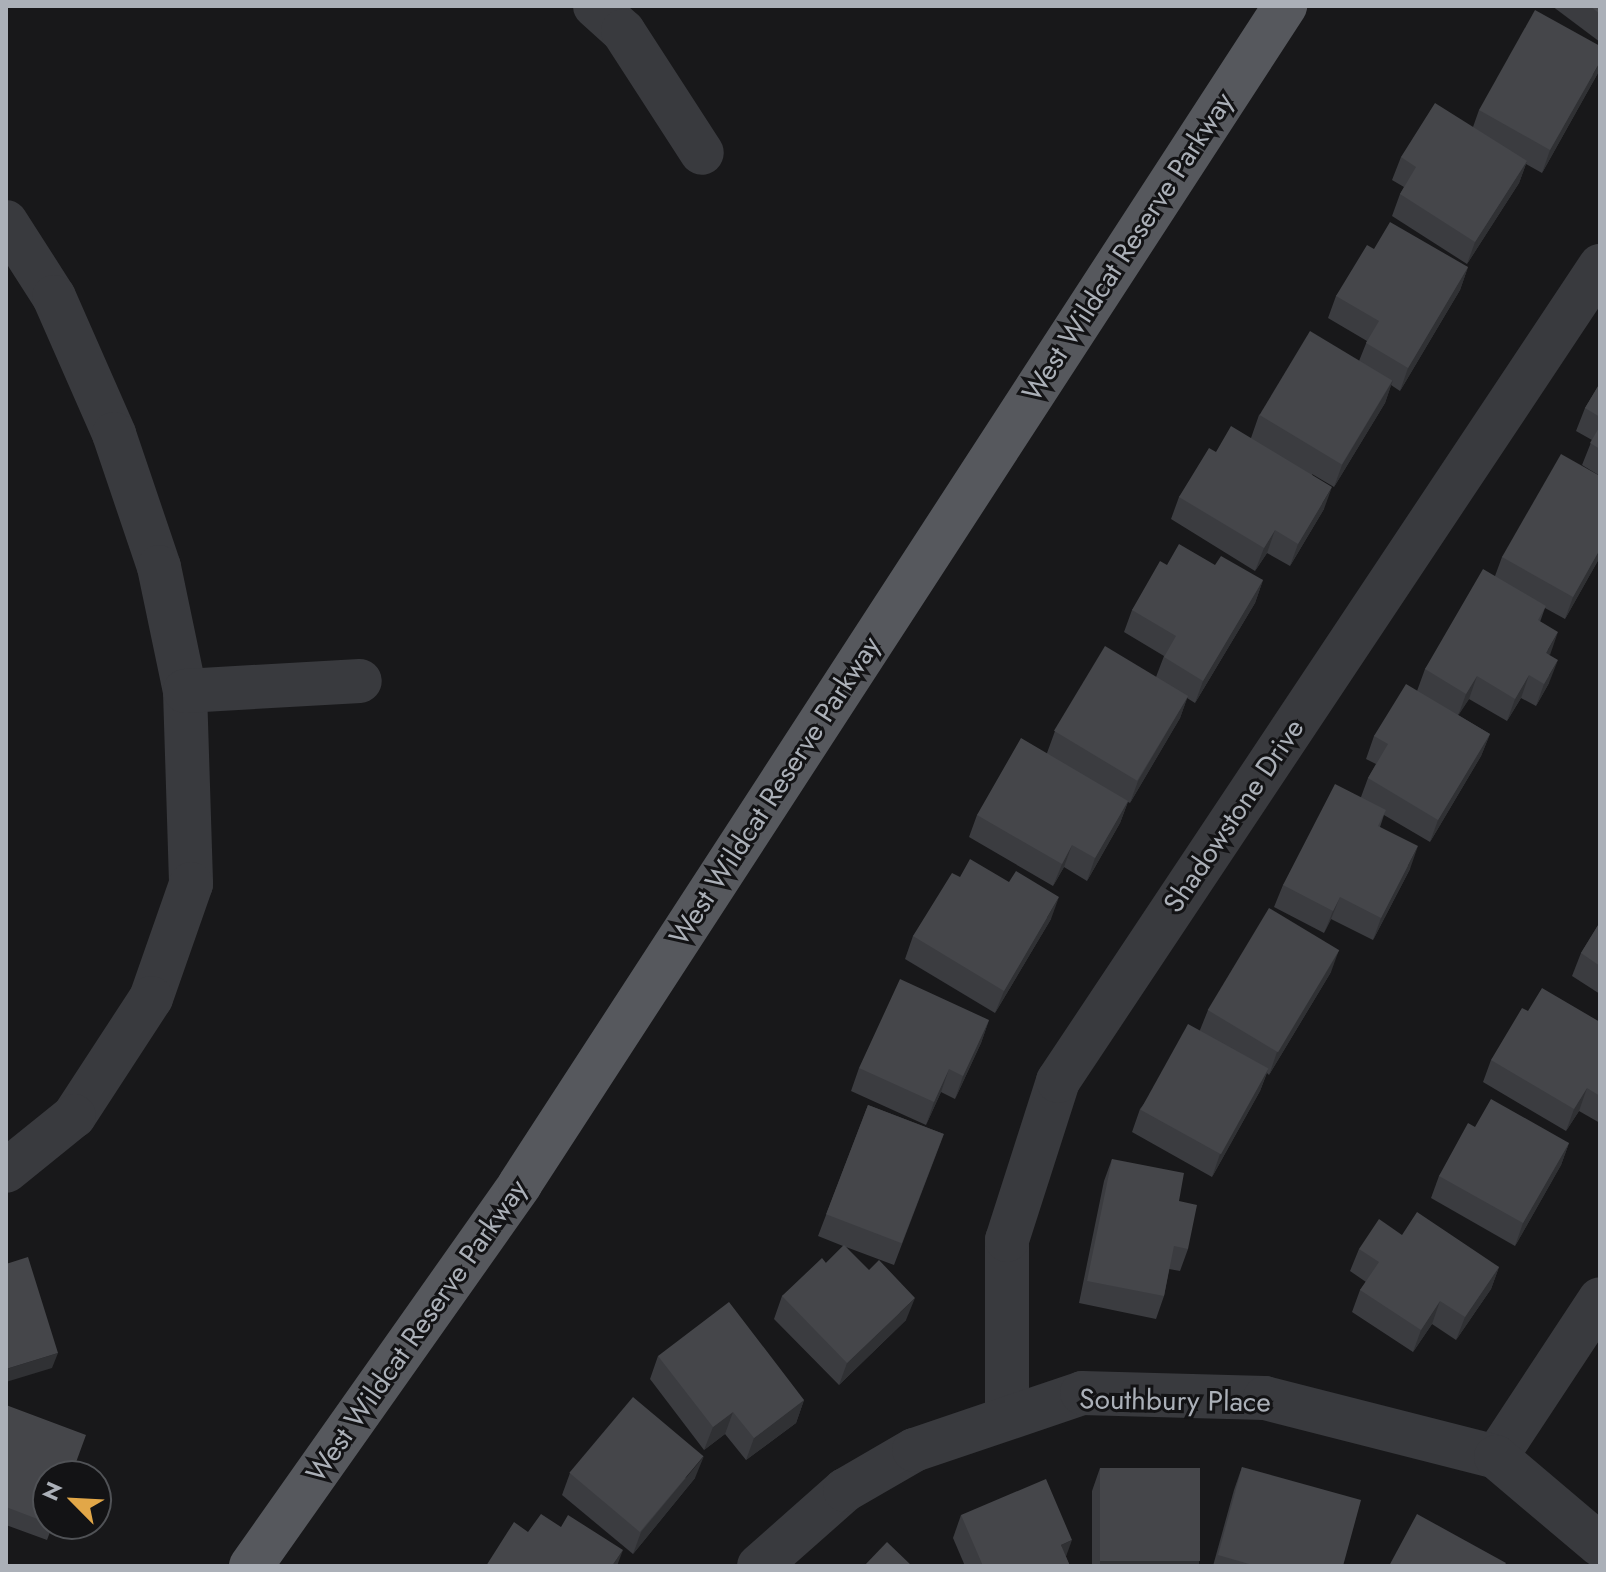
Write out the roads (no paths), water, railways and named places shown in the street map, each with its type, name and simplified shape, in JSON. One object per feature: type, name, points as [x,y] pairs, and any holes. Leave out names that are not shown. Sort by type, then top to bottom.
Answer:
[{"type":"main road","name":"West Wildcat Reserve Parkway","points":[[251,1566],[520,1184],[1285,6]]},
{"type":"street","points":[[595,6],[623,31],[702,153]]},
{"type":"street","points":[[6,222],[54,297],[114,434],[159,567],[185,691],[191,884],[151,998],[74,1116],[6,1171]]},
{"type":"street","name":"Shadowstone Drive","points":[[1007,1416],[1007,1240],[1058,1081],[1600,266]]},
{"type":"street","points":[[185,691],[360,681]]},
{"type":"street","points":[[1496,1457],[1600,1299]]},
{"type":"street","name":"Southbury Place","points":[[759,1566],[845,1490],[914,1450],[1082,1393],[1265,1398],[1496,1457],[1600,1545]]}]
